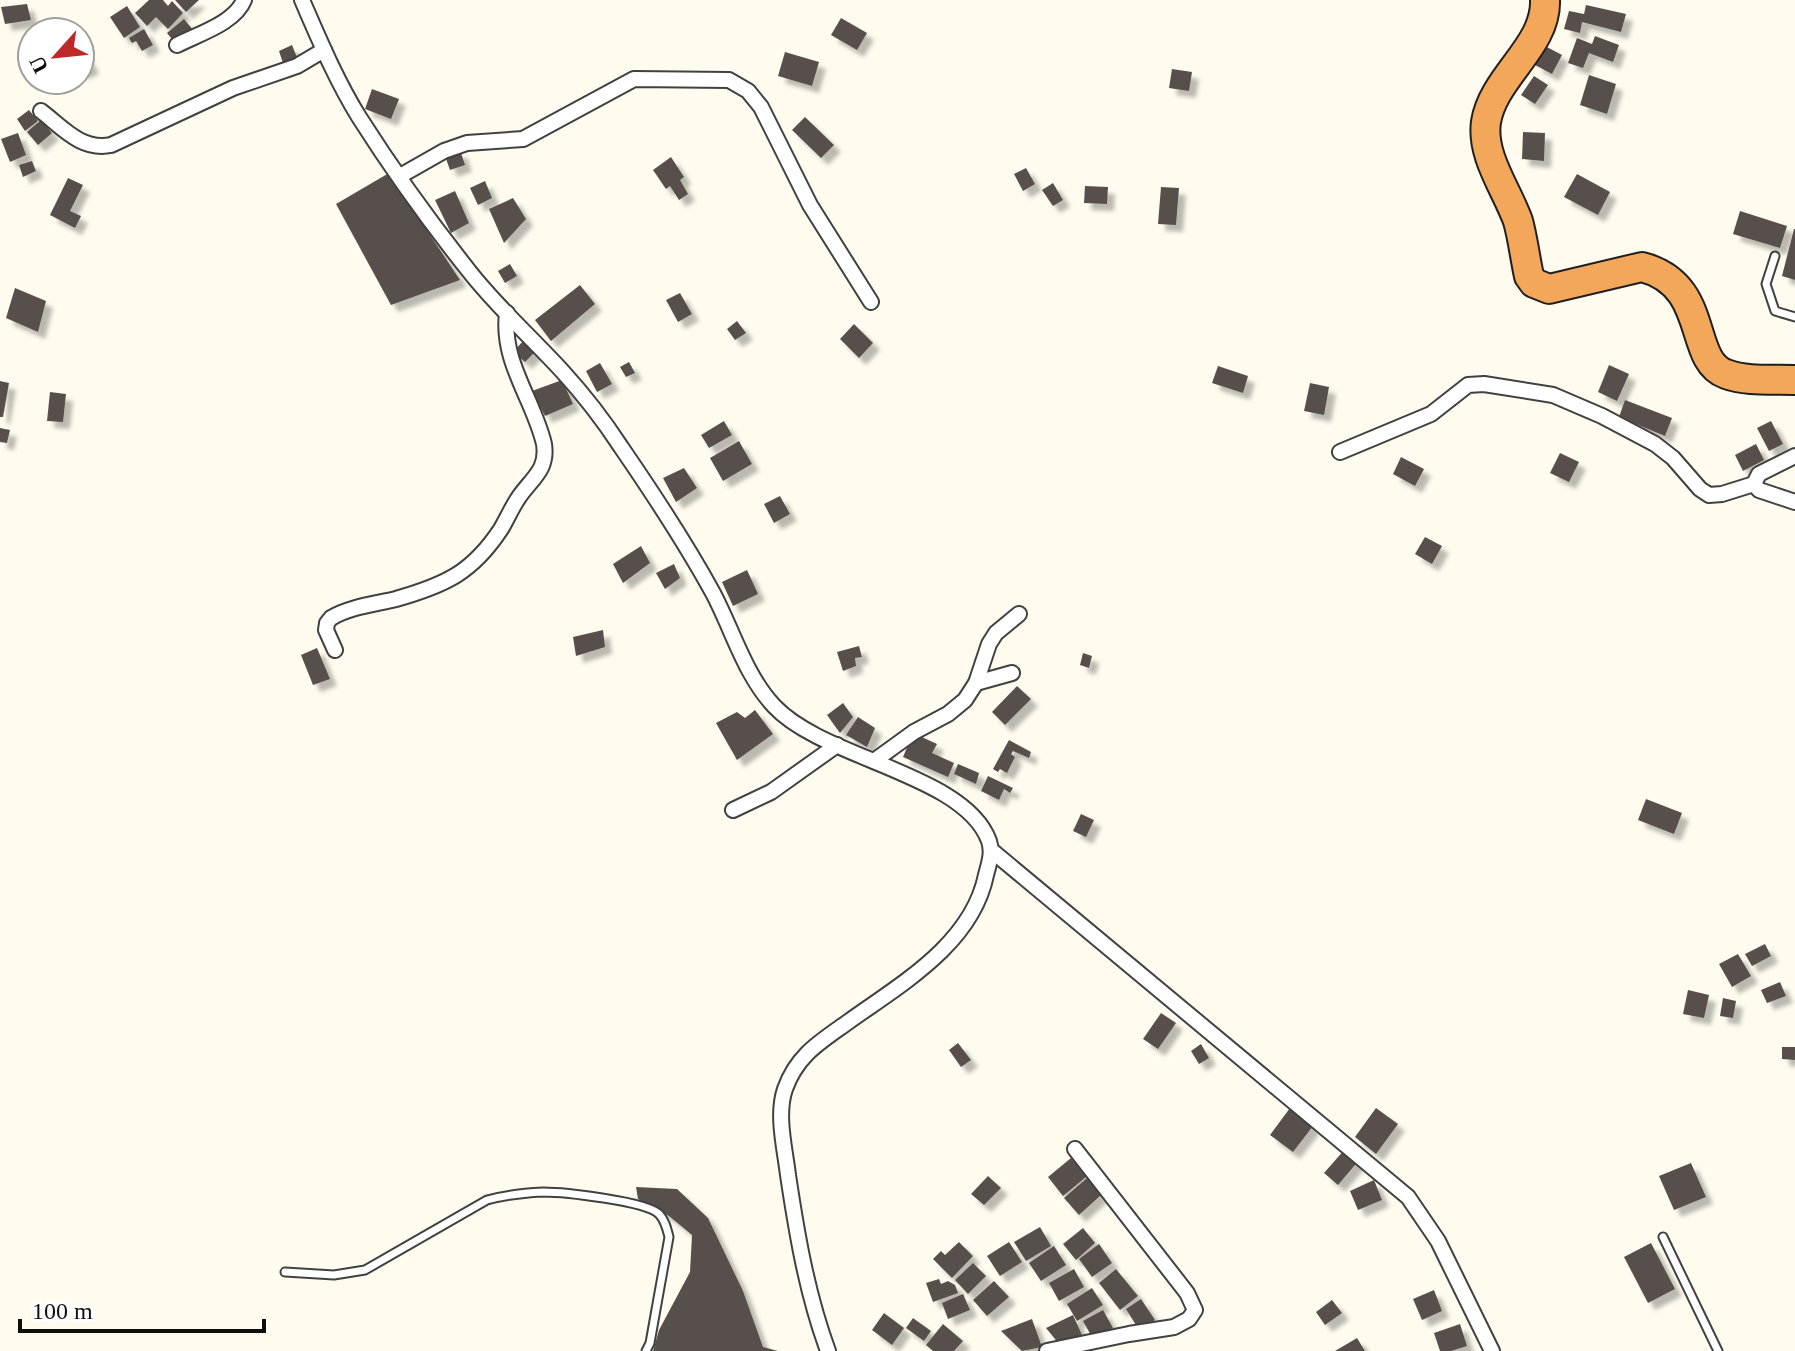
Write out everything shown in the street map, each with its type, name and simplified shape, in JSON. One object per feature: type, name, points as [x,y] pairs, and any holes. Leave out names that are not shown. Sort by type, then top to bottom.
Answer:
[{"type":"highway","points":[[1545,0],[1541,24],[1491,104],[1486,126],[1493,165],[1518,222],[1529,276],[1534,283],[1549,289],[1642,267],[1653,270],[1674,281],[1685,296],[1706,350],[1717,369],[1737,377],[1795,380]]},
{"type":"street","points":[[177,45],[228,18],[241,7],[244,0]]},
{"type":"street","points":[[302,0],[357,115],[400,176],[470,273],[567,376],[593,409],[674,524],[759,688],[790,720],[963,806],[980,822],[991,850],[1408,1197],[1438,1241],[1492,1351]]},
{"type":"street","points":[[41,111],[66,133],[84,143],[103,146],[233,88],[297,66],[324,50]]},
{"type":"street","points":[[400,176],[444,151],[467,143],[523,139],[634,79],[729,80],[748,91],[761,107],[810,205],[871,302]]},
{"type":"street","points":[[335,650],[326,630],[331,618],[436,588],[453,578],[481,553],[500,529],[521,493],[538,476],[546,456],[544,444],[510,362],[505,330],[507,313]]},
{"type":"street","points":[[1340,452],[1431,414],[1468,385],[1484,384],[1553,395],[1602,416],[1655,444],[1709,495],[1754,484],[1759,474],[1795,456]]},
{"type":"street","points":[[1754,484],[1759,490],[1795,502]]},
{"type":"street","points":[[874,761],[914,732],[957,708],[976,683],[989,644],[996,633],[1019,614]]},
{"type":"street","points":[[976,683],[1012,673]]},
{"type":"street","points":[[733,810],[771,792],[837,745]]},
{"type":"street","points":[[828,1351],[815,1316],[796,1230],[782,1133],[783,1095],[796,1063],[817,1044],[926,966],[961,930],[983,890],[991,850]]},
{"type":"street","points":[[1047,1351],[1174,1327],[1189,1319],[1195,1310],[1187,1293],[1075,1149]]},
{"type":"lane","points":[[1775,256],[1766,284],[1775,311],[1795,317]]},
{"type":"lane","points":[[285,1272],[334,1275],[365,1270],[487,1200],[507,1195],[545,1192],[616,1200],[650,1208],[658,1214],[669,1237],[646,1351]]},
{"type":"lane","points":[[1663,1237],[1718,1351]]},
{"type":"building","points":[[149,0],[163,0],[168,6],[172,1],[183,13],[168,29],[156,17],[147,26],[135,13]]},
{"type":"building","points":[[175,0],[199,0],[186,12]]},
{"type":"building","points":[[27,4],[30,16],[16,16],[16,22],[5,24],[1,7]]},
{"type":"building","points":[[1586,5],[1626,14],[1621,32],[1582,22],[1580,33],[1564,29],[1569,11],[1584,14]]},
{"type":"building","points":[[127,6],[140,27],[124,38],[110,17]]},
{"type":"building","points":[[841,18],[867,33],[857,50],[831,35]]},
{"type":"building","points":[[184,19],[193,30],[176,44],[167,33]]},
{"type":"building","points":[[144,29],[153,45],[142,51],[136,41],[132,43],[129,38]]},
{"type":"building","points":[[1595,36],[1619,45],[1613,62],[1589,53],[1583,68],[1568,63],[1577,38],[1592,44]]},
{"type":"building","points":[[292,45],[298,60],[284,66],[279,51]]},
{"type":"building","points":[[1545,46],[1562,55],[1552,74],[1535,65]]},
{"type":"building","points":[[785,52],[819,62],[812,86],[778,76]]},
{"type":"building","points":[[1172,69],[1192,72],[1189,91],[1169,88]]},
{"type":"building","points":[[1589,75],[1616,84],[1607,114],[1580,105]]},
{"type":"building","points":[[1534,76],[1548,85],[1535,104],[1521,95]]},
{"type":"building","points":[[372,89],[399,99],[391,119],[365,109]]},
{"type":"building","points":[[29,110],[38,121],[25,131],[17,119]]},
{"type":"building","points":[[805,117],[834,145],[821,158],[792,130]]},
{"type":"building","points":[[41,120],[52,133],[38,145],[27,132]]},
{"type":"building","points":[[1523,132],[1545,133],[1544,161],[1522,159]]},
{"type":"building","points":[[18,133],[26,155],[10,162],[1,139]]},
{"type":"building","points":[[460,150],[465,165],[450,170],[445,156]]},
{"type":"building","points":[[671,157],[684,177],[680,180],[688,194],[679,200],[670,186],[666,189],[653,170]]},
{"type":"building","points":[[32,161],[36,171],[23,177],[19,165]]},
{"type":"building","points":[[1026,168],[1035,184],[1023,191],[1014,174]]},
{"type":"building","points":[[389,173],[460,280],[391,305],[336,204]]},
{"type":"building","points":[[1577,174],[1610,192],[1598,215],[1564,197]]},
{"type":"building","points":[[68,178],[83,185],[70,211],[81,216],[75,228],[50,215]]},
{"type":"building","points":[[485,181],[492,198],[478,205],[470,188]]},
{"type":"building","points":[[1053,183],[1063,200],[1053,206],[1042,190]]},
{"type":"building","points":[[1085,186],[1108,187],[1107,204],[1084,203]]},
{"type":"building","points":[[1161,187],[1179,188],[1176,225],[1158,224]]},
{"type":"building","points":[[455,191],[469,223],[451,233],[435,200]]},
{"type":"building","points":[[513,198],[526,219],[504,243],[489,209]]},
{"type":"building","points":[[1740,211],[1787,226],[1780,248],[1733,234]]},
{"type":"building","points":[[1795,229],[1795,280],[1782,276]]},
{"type":"building","points":[[510,264],[517,276],[505,283],[498,271]]},
{"type":"building","points":[[580,285],[595,304],[551,341],[535,320]]},
{"type":"building","points":[[15,288],[46,301],[38,332],[6,318]]},
{"type":"building","points":[[680,293],[692,314],[678,322],[666,300]]},
{"type":"building","points":[[737,321],[746,333],[735,340],[727,329]]},
{"type":"building","points":[[854,324],[873,343],[859,358],[840,339]]},
{"type":"building","points":[[524,340],[536,351],[525,362],[513,352]]},
{"type":"building","points":[[629,362],[635,373],[626,377],[620,367]]},
{"type":"building","points":[[600,363],[612,384],[597,392],[586,371]]},
{"type":"building","points":[[1609,365],[1629,374],[1617,401],[1598,392]]},
{"type":"building","points":[[1218,366],[1248,376],[1243,393],[1212,383]]},
{"type":"building","points":[[562,380],[573,404],[545,416],[532,391]]},
{"type":"building","points":[[0,381],[9,383],[3,417],[0,417]]},
{"type":"building","points":[[1310,383],[1329,387],[1324,415],[1304,411]]},
{"type":"building","points":[[50,392],[66,394],[63,422],[47,421]]},
{"type":"building","points":[[1625,400],[1672,418],[1665,436],[1619,417]]},
{"type":"building","points":[[724,421],[732,435],[709,448],[701,435]]},
{"type":"building","points":[[1771,421],[1783,444],[1769,451],[1757,428]]},
{"type":"building","points":[[0,428],[10,430],[7,443],[0,442]]},
{"type":"building","points":[[739,441],[752,464],[723,481],[710,458]]},
{"type":"building","points":[[1756,444],[1764,460],[1743,471],[1735,455]]},
{"type":"building","points":[[1560,453],[1579,462],[1569,482],[1550,473]]},
{"type":"building","points":[[1401,457],[1424,469],[1415,486],[1393,474]]},
{"type":"building","points":[[684,468],[697,488],[676,502],[663,478]]},
{"type":"building","points":[[780,496],[790,514],[774,523],[764,504]]},
{"type":"building","points":[[1425,537],[1442,546],[1432,564],[1415,554]]},
{"type":"building","points":[[641,546],[650,563],[623,583],[613,564]]},
{"type":"building","points":[[674,564],[680,578],[665,589],[656,573]]},
{"type":"building","points":[[747,570],[758,594],[733,606],[722,582]]},
{"type":"building","points":[[603,630],[605,647],[576,656],[573,637]]},
{"type":"building","points":[[859,646],[862,657],[855,658],[856,666],[843,671],[837,652]]},
{"type":"building","points":[[317,648],[330,679],[313,685],[301,655]]},
{"type":"building","points":[[1083,653],[1092,656],[1089,668],[1080,665]]},
{"type":"building","points":[[1017,686],[1031,699],[1005,725],[992,712]]},
{"type":"building","points":[[843,703],[853,717],[840,733],[827,715]]},
{"type":"building","points":[[755,710],[773,734],[737,760],[716,723],[737,712],[745,718]]},
{"type":"building","points":[[858,717],[875,728],[867,747],[846,735]]},
{"type":"building","points":[[913,733],[937,744],[932,753],[954,763],[948,777],[903,757]]},
{"type":"building","points":[[1009,740],[1031,752],[1029,758],[1013,751],[1011,754],[1015,757],[1007,773],[1000,769],[998,772],[993,769]]},
{"type":"building","points":[[958,764],[979,773],[976,784],[954,774]]},
{"type":"building","points":[[988,776],[1013,788],[1010,793],[1004,789],[999,800],[981,791]]},
{"type":"building","points":[[1646,799],[1682,813],[1674,834],[1638,820]]},
{"type":"building","points":[[1081,814],[1094,820],[1086,837],[1073,831]]},
{"type":"building","points":[[1765,944],[1771,956],[1752,966],[1745,954]]},
{"type":"building","points":[[1738,954],[1751,976],[1732,987],[1719,964]]},
{"type":"building","points":[[1780,982],[1786,996],[1767,1003],[1761,990]]},
{"type":"building","points":[[1688,990],[1709,995],[1704,1018],[1683,1014]]},
{"type":"building","points":[[1723,998],[1736,1001],[1733,1018],[1720,1016]]},
{"type":"building","points":[[1161,1013],[1176,1023],[1158,1049],[1143,1039]]},
{"type":"building","points":[[958,1043],[971,1060],[961,1067],[949,1050]]},
{"type":"building","points":[[1201,1044],[1209,1058],[1199,1064],[1191,1051]]},
{"type":"building","points":[[1782,1047],[1795,1047],[1795,1060],[1782,1059]]},
{"type":"building","points":[[1290,1108],[1313,1126],[1293,1152],[1270,1135]]},
{"type":"building","points":[[1376,1108],[1398,1124],[1376,1154],[1355,1137]]},
{"type":"building","points":[[1346,1148],[1360,1159],[1338,1185],[1324,1173]]},
{"type":"building","points":[[1071,1158],[1086,1177],[1063,1196],[1048,1177]]},
{"type":"building","points":[[1691,1163],[1706,1197],[1674,1210],[1659,1176]]},
{"type":"building","points":[[988,1176],[1001,1188],[984,1205],[971,1194]]},
{"type":"building","points":[[1087,1178],[1101,1195],[1079,1215],[1064,1198]]},
{"type":"building","points":[[1374,1180],[1382,1200],[1358,1210],[1350,1191]]},
{"type":"building","points":[[636,1187],[677,1189],[708,1218],[743,1291],[763,1347],[778,1351],[653,1351],[659,1330],[690,1272],[692,1235],[669,1216],[638,1199]]},
{"type":"building","points":[[1040,1227],[1051,1246],[1026,1261],[1014,1242]]},
{"type":"building","points":[[1083,1228],[1095,1243],[1076,1260],[1063,1244]]},
{"type":"building","points":[[959,1242],[973,1256],[952,1278],[933,1259],[941,1251],[945,1255]]},
{"type":"building","points":[[1009,1242],[1022,1262],[1000,1276],[987,1256]]},
{"type":"building","points":[[1651,1243],[1675,1289],[1648,1303],[1624,1257]]},
{"type":"building","points":[[1099,1244],[1112,1263],[1092,1277],[1079,1259]]},
{"type":"building","points":[[1054,1246],[1066,1265],[1041,1281],[1029,1263]]},
{"type":"building","points":[[973,1263],[986,1276],[968,1294],[955,1280]]},
{"type":"building","points":[[1074,1269],[1084,1287],[1059,1301],[1049,1283]]},
{"type":"building","points":[[1116,1269],[1138,1296],[1120,1310],[1099,1283]]},
{"type":"building","points":[[939,1279],[941,1284],[948,1281],[955,1285],[958,1293],[933,1302],[926,1283]]},
{"type":"building","points":[[994,1281],[1009,1297],[987,1316],[973,1300]]},
{"type":"building","points":[[1092,1288],[1103,1305],[1077,1321],[1067,1304]]},
{"type":"building","points":[[1434,1290],[1442,1311],[1422,1320],[1413,1299]]},
{"type":"building","points":[[963,1294],[970,1310],[948,1319],[942,1303]]},
{"type":"building","points":[[1141,1299],[1155,1320],[1139,1330],[1126,1309]]},
{"type":"building","points":[[1332,1300],[1342,1313],[1325,1325],[1316,1312]]},
{"type":"building","points":[[1103,1310],[1113,1328],[1093,1339],[1083,1321]]},
{"type":"building","points":[[884,1313],[904,1328],[892,1345],[872,1330]]},
{"type":"building","points":[[1073,1315],[1082,1335],[1060,1345],[1046,1328]]},
{"type":"building","points":[[913,1318],[931,1331],[924,1341],[906,1328]]},
{"type":"building","points":[[1032,1319],[1042,1347],[1022,1351],[1001,1331]]},
{"type":"building","points":[[943,1324],[963,1341],[954,1351],[933,1351],[926,1345]]},
{"type":"building","points":[[1460,1324],[1467,1346],[1440,1351],[1434,1333]]},
{"type":"building","points":[[1357,1338],[1365,1351],[1335,1351]]}]
